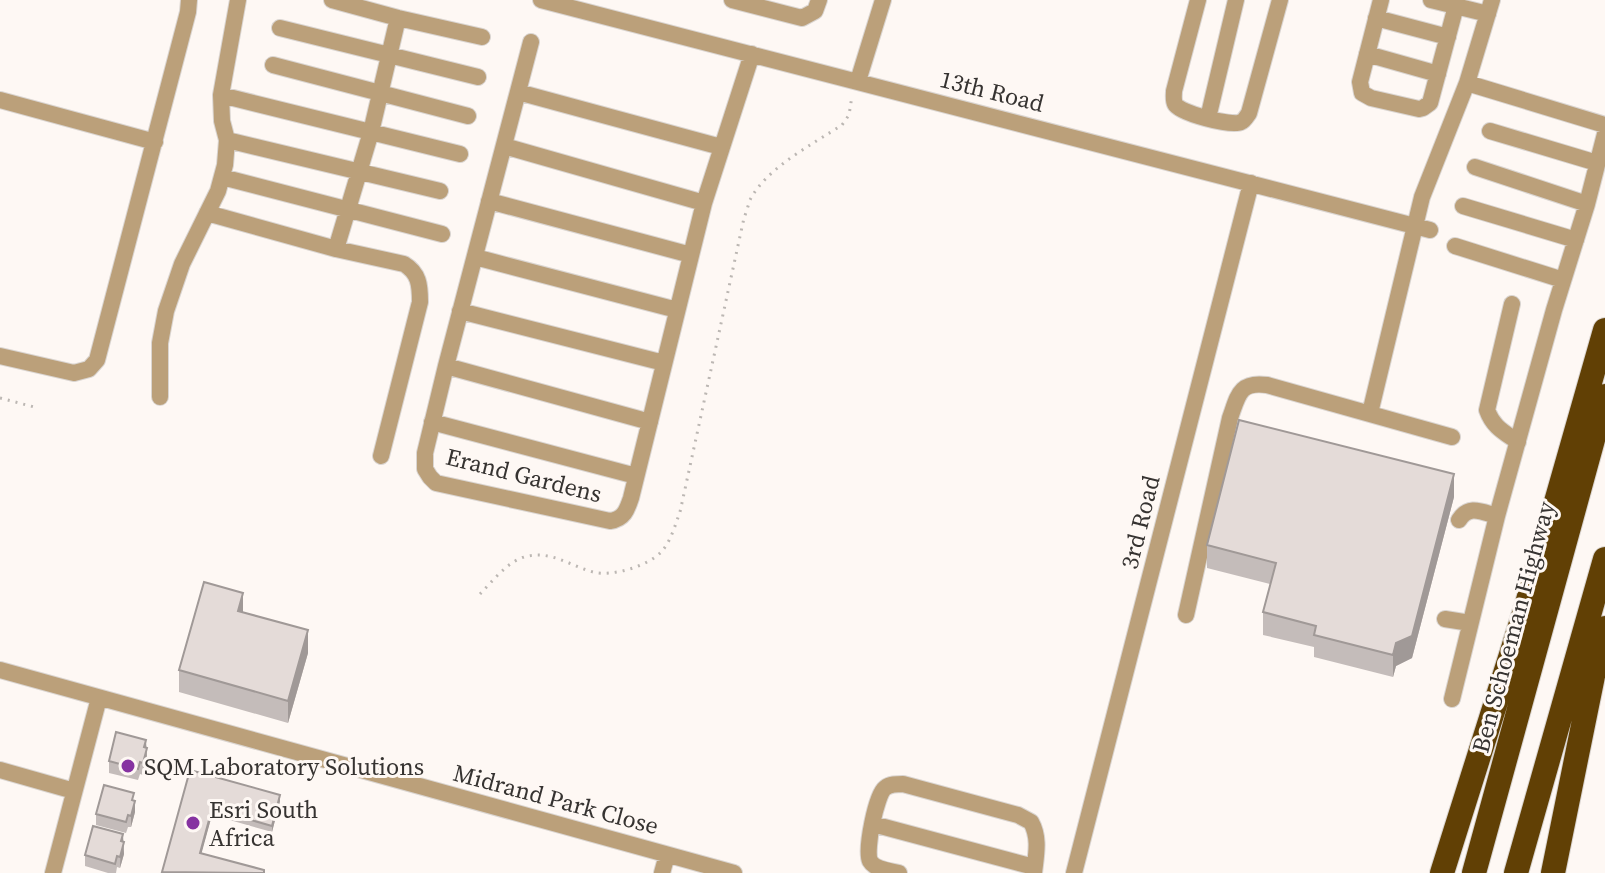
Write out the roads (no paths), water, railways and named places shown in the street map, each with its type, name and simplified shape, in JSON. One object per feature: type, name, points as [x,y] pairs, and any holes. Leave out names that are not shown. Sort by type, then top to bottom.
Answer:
[{"type":"highway","points":[[1442,873],[1526,607],[1605,330]]},
{"type":"highway","name":"Ben Schoeman Highway","points":[[1474,873],[1605,396]]},
{"type":"highway","points":[[1516,873],[1605,559]]},
{"type":"highway","points":[[1553,873],[1605,628]]},
{"type":"street","points":[[0,356],[74,373],[93,365],[100,349],[155,142],[189,0]]},
{"type":"street","points":[[160,397],[160,343],[166,311],[182,264],[222,177],[227,156],[221,95],[238,0]]},
{"type":"street","points":[[332,0],[482,37]]},
{"type":"street","name":"13th Road","points":[[541,0],[1422,228]]},
{"type":"street","points":[[732,0],[802,18],[815,11],[819,0]]},
{"type":"street","points":[[855,80],[883,0]]},
{"type":"street","points":[[1198,0],[1174,99],[1178,108],[1187,113],[1235,124],[1249,113],[1280,0]]},
{"type":"street","points":[[1208,118],[1236,0]]},
{"type":"street","points":[[1381,0],[1360,88],[1363,95],[1371,98],[1414,108],[1423,108],[1430,103],[1456,6]]},
{"type":"street","points":[[1370,413],[1422,228],[1429,175],[1467,83],[1490,7],[1456,6],[1431,0]]},
{"type":"street","points":[[336,249],[371,132],[398,18]]},
{"type":"street","points":[[1376,18],[1448,37]]},
{"type":"street","points":[[280,28],[478,77]]},
{"type":"street","name":"Erand Gardens","points":[[531,42],[424,462],[436,483],[610,521],[623,516],[631,498],[704,203],[752,54]]},
{"type":"street","points":[[1367,54],[1438,74]]},
{"type":"street","points":[[273,65],[468,116]]},
{"type":"street","points":[[1467,83],[1605,125]]},
{"type":"street","points":[[518,92],[721,147]]},
{"type":"street","points":[[221,95],[460,154]]},
{"type":"street","points":[[0,100],[155,142]]},
{"type":"street","points":[[1490,131],[1597,163]]},
{"type":"street","points":[[1452,699],[1497,516],[1605,134]]},
{"type":"street","points":[[227,140],[440,191]]},
{"type":"street","points":[[504,146],[704,203]]},
{"type":"street","points":[[1475,167],[1587,204]]},
{"type":"street","points":[[222,177],[442,234]]},
{"type":"street","name":"3rd Road","points":[[1074,873],[1251,183]]},
{"type":"street","points":[[489,201],[691,255]]},
{"type":"street","points":[[1463,206],[1576,240]]},
{"type":"street","points":[[207,213],[336,249],[404,264],[418,277],[420,302],[381,456]]},
{"type":"street","points":[[1455,246],[1563,280]]},
{"type":"street","points":[[475,257],[677,310]]},
{"type":"street","points":[[1512,304],[1487,410],[1495,427],[1518,442]]},
{"type":"street","points":[[460,311],[664,363]]},
{"type":"street","points":[[446,366],[650,422]]},
{"type":"street","points":[[1186,615],[1230,418],[1240,392],[1250,384],[1267,385],[1452,437]]},
{"type":"street","points":[[432,422],[636,476]]},
{"type":"street","points":[[1459,520],[1468,510],[1497,516]]},
{"type":"street","points":[[1445,619],[1470,623]]},
{"type":"street","name":"Midrand Park Close","points":[[0,670],[734,873]]},
{"type":"street","points":[[53,873],[99,698]]},
{"type":"street","points":[[0,770],[74,791]]},
{"type":"street","points":[[873,824],[1034,870],[1037,834],[1031,822],[1018,815],[917,786],[891,785],[884,788],[878,797],[873,824],[868,851],[870,861],[876,867],[899,873]]},
{"type":"street","points":[[662,873],[667,855]]},
{"type":"place","name":"SQM Laboratory Solutions","points":[[128,766]]},
{"type":"place","name":"Esri South Africa","points":[[193,823]]}]
